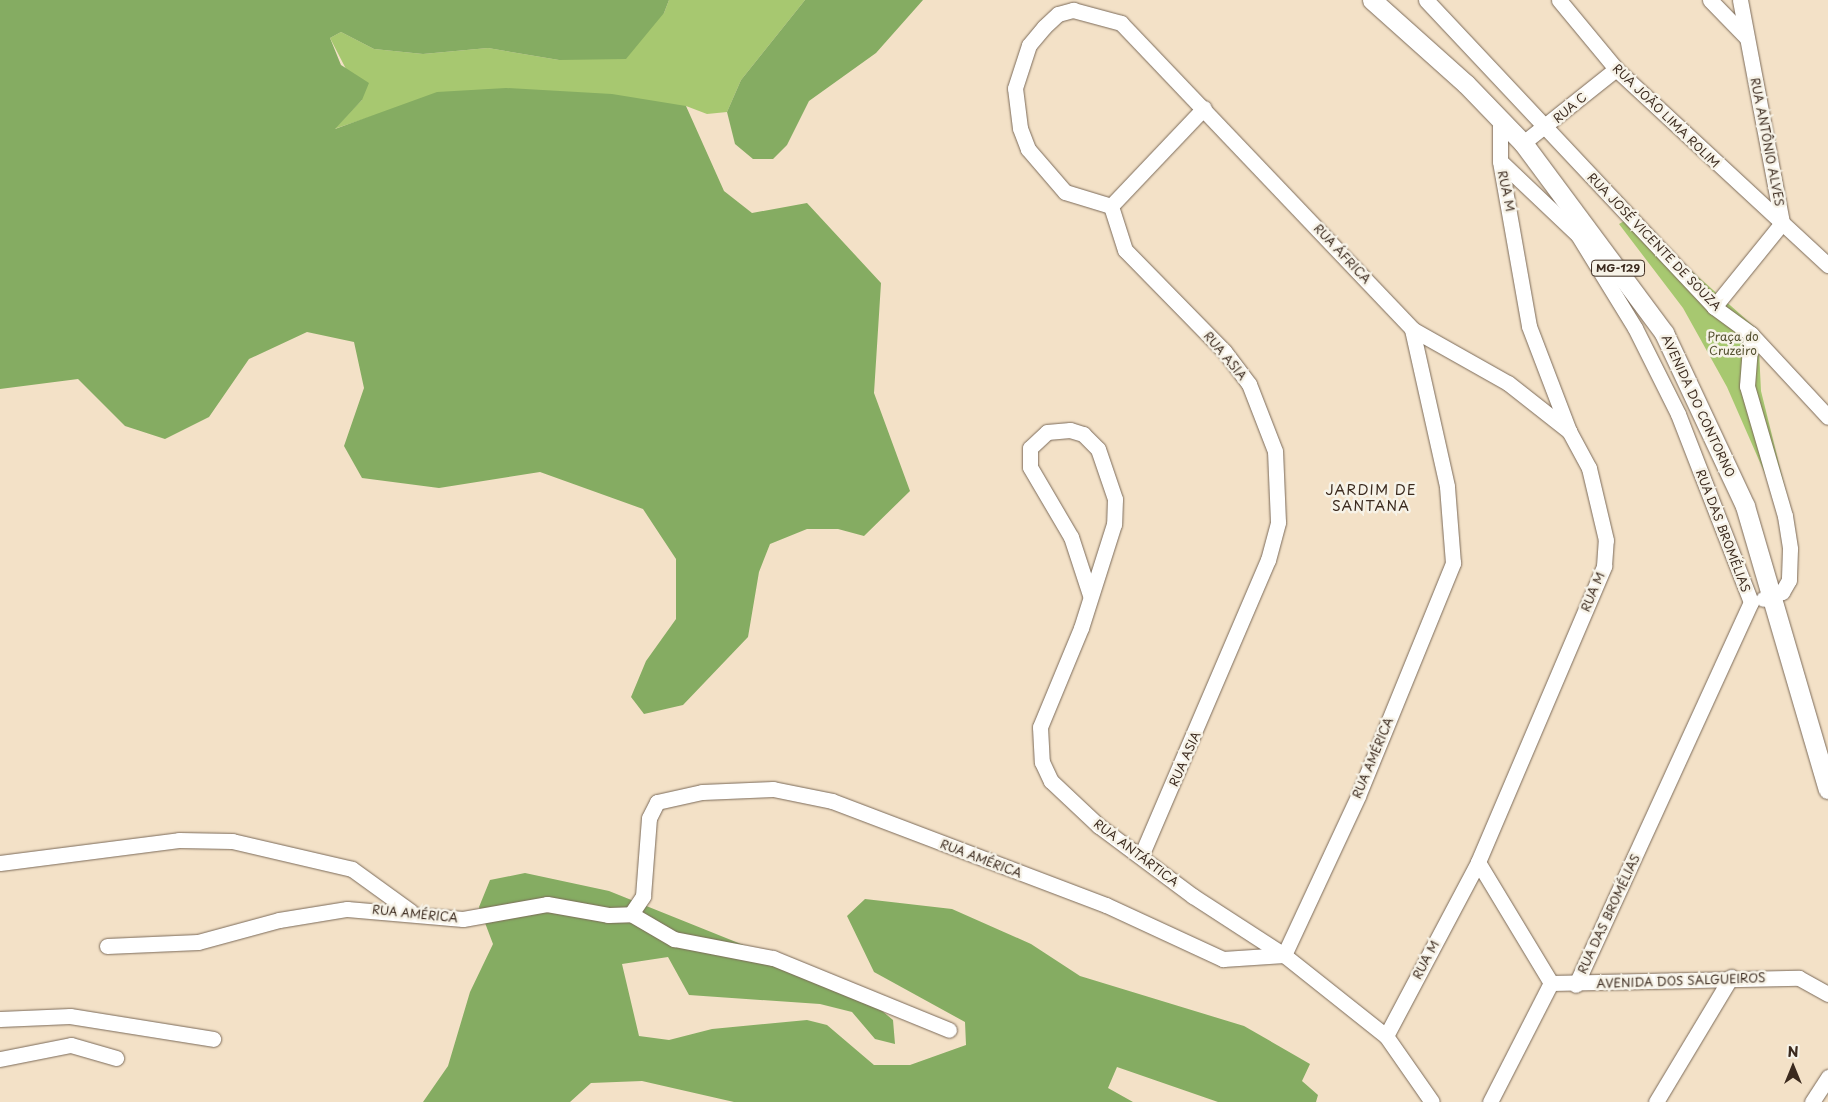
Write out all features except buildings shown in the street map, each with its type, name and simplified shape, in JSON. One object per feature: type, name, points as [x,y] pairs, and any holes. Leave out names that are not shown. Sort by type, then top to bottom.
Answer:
[{"type":"main road","name":"AVENIDA DO CONTORNO","points":[[1374,0],[1522,143],[1664,333],[1745,506],[1828,789]]},
{"type":"street","name":"RUA JOSÉ VICENTE DE SOUZA","points":[[1426,0],[1714,307],[1751,334],[1828,418]]},
{"type":"street","name":"RUA JOÃO LIMA ROLIM","points":[[1559,0],[1616,69],[1782,223]]},
{"type":"street","points":[[1710,0],[1746,37]]},
{"type":"street","name":"RUA ANTÔNIO ALVES","points":[[1740,0],[1782,223],[1828,265]]},
{"type":"street","name":"RUA ÁFRICA","points":[[1111,206],[1065,192],[1042,169],[1020,128],[1015,88],[1029,45],[1058,14],[1073,10],[1107,16],[1143,42],[1412,329],[1508,383],[1569,431]]},
{"type":"street","name":"RUA C","points":[[1522,143],[1546,128],[1616,69]]},
{"type":"street","points":[[1111,206],[1204,108]]},
{"type":"street","name":"RUA M","points":[[1386,1036],[1478,862],[1604,566],[1606,540],[1589,468],[1569,431],[1529,326],[1500,161],[1500,120]]},
{"type":"street","name":"RUA DAS BROMÉLIAS","points":[[1500,161],[1578,235],[1635,328],[1678,414],[1752,602],[1576,986]]},
{"type":"street","name":"RUA ASIA","points":[[1111,206],[1125,250],[1224,351],[1249,384],[1275,451],[1278,494],[1278,522],[1268,560],[1141,856]]},
{"type":"street","points":[[1714,307],[1782,223]]},
{"type":"street","name":"RUA AMÉRICA","points":[[107,946],[198,942],[322,911],[412,912],[480,918],[558,904],[608,916],[631,914],[643,896],[649,818],[657,802],[702,792],[773,789],[832,801],[1106,905],[1223,959],[1284,955],[1358,796],[1454,563],[1447,486],[1412,329]]},
{"type":"street","points":[[1751,334],[1747,386],[1785,516],[1790,550],[1789,580],[1782,592],[1752,602]]},
{"type":"street","name":"RUA ANTÁRTICA","points":[[1090,595],[1071,537],[1030,466],[1030,448],[1047,432],[1070,430],[1083,434],[1098,449],[1110,474],[1114,524],[1070,660],[1040,727],[1042,762],[1051,781],[1070,802],[1141,856],[1284,955],[1386,1036],[1432,1102]]},
{"type":"street","points":[[0,863],[179,840],[232,841],[352,869],[412,912]]},
{"type":"street","points":[[1478,862],[1551,983],[1490,1102]]},
{"type":"street","points":[[631,914],[674,939],[773,958],[949,1030]]},
{"type":"street","points":[[1656,1102],[1731,977]]},
{"type":"street","name":"AVENIDA DOS SALGUEIROS","points":[[1551,983],[1576,986],[1731,977],[1799,978],[1828,994]]},
{"type":"street","points":[[0,1019],[70,1016],[213,1039]]},
{"type":"street","points":[[0,1059],[71,1044],[116,1058]]},
{"type":"street","points":[[1812,1102],[1828,1077]]},
{"type":"green space","points":[[0,0],[669,0],[664,13],[626,59],[559,60],[488,48],[423,54],[374,49],[341,32],[330,38],[341,65],[369,83],[362,100],[335,129],[437,92],[506,88],[612,94],[686,106],[724,191],[752,213],[807,203],[881,283],[874,393],[910,491],[864,536],[838,529],[807,529],[770,544],[759,572],[748,637],[683,705],[644,714],[631,697],[646,661],[676,619],[676,559],[643,509],[540,472],[439,488],[362,478],[344,446],[364,388],[354,342],[307,332],[249,359],[209,417],[165,439],[125,426],[78,379],[0,389]]},
{"type":"green space","points":[[669,0],[805,0],[741,80],[727,112],[707,114],[686,106],[379,114],[334,129],[362,100],[330,38],[341,32],[374,49],[423,54],[488,48],[559,60],[664,13]]},
{"type":"green space","points":[[805,0],[923,0],[876,53],[809,101],[787,145],[773,159],[753,159],[735,144],[727,112],[741,80]]},
{"type":"green space","name":"Praça do Cruzeiro","points":[[1631,217],[1758,330],[1761,391],[1788,500],[1776,499],[1727,387],[1683,308],[1619,224]]},
{"type":"green space","points":[[525,873],[609,891],[858,991],[893,1020],[895,1044],[875,1039],[852,1012],[820,1004],[689,995],[668,957],[622,964],[639,1036],[669,1040],[712,1029],[807,1020],[827,1025],[874,1065],[910,1065],[966,1045],[965,1022],[874,972],[847,916],[865,899],[952,909],[1031,944],[1080,976],[1244,1026],[1310,1064],[1302,1081],[1318,1095],[1316,1102],[1218,1102],[1117,1067],[1108,1088],[1133,1102],[734,1102],[642,1081],[591,1083],[570,1102],[423,1102],[448,1066],[470,992],[493,944],[479,907],[490,880]]},
{"type":"district","name":"JARDIM DE SANTANA","points":[[1371,498]]}]
